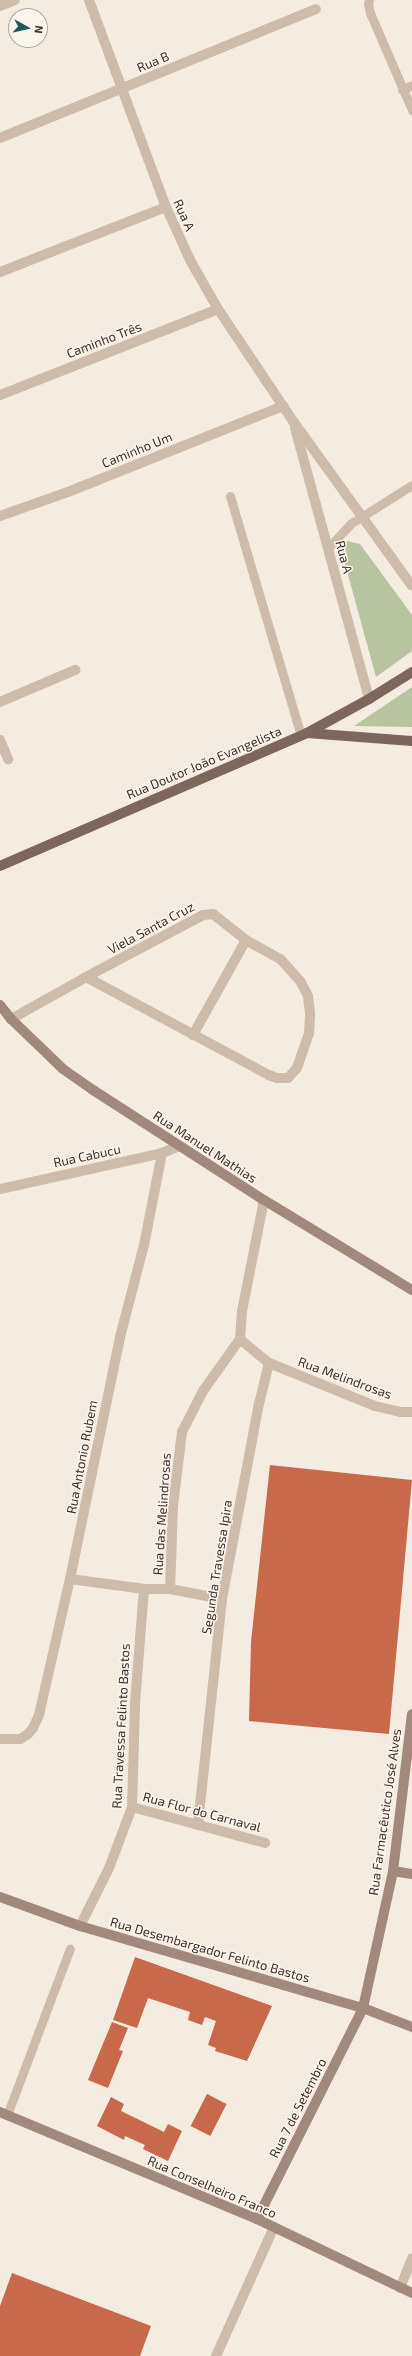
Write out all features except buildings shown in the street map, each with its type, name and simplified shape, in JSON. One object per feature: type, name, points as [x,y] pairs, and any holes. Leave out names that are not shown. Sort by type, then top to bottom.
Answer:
[{"type":"main road","name":"Rua Doutor João Evangelista","points":[[0,866],[304,734],[369,699],[412,672]]},
{"type":"main road","points":[[304,734],[412,741]]},
{"type":"street","points":[[0,6],[15,0]]},
{"type":"street","name":"Rua A","points":[[89,0],[166,207],[190,260],[218,309],[293,421],[360,516],[412,586]]},
{"type":"street","name":"Rua B","points":[[0,138],[122,90],[316,9]]},
{"type":"street","points":[[0,272],[166,207]]},
{"type":"street","name":"Caminho Três","points":[[0,395],[218,309]]},
{"type":"street","name":"Caminho Um","points":[[0,516],[68,492],[283,406]]},
{"type":"street","name":"Rua A","points":[[293,421],[369,699]]},
{"type":"street","points":[[0,702],[75,670]]},
{"type":"street","points":[[0,740],[8,759]]},
{"type":"street","name":"Viela Santa Cruz","points":[[11,1019],[86,977],[206,914],[213,914],[246,940],[280,960],[301,982],[308,996],[310,1025],[297,1068],[288,1078],[277,1078],[193,1035],[86,977]]},
{"type":"street","points":[[193,1035],[246,940]]},
{"type":"street","name":"Rua Manuel Mathias","points":[[0,1005],[11,1019],[63,1070],[264,1200],[412,1290]]},
{"type":"street","name":"Rua Cabucu","points":[[0,1189],[162,1153],[179,1146]]},
{"type":"street","name":"Rua Antonio Rubem","points":[[0,1739],[20,1739],[28,1734],[33,1728],[39,1715],[70,1579],[120,1337],[144,1245],[162,1153]]},
{"type":"street","points":[[264,1200],[242,1311],[240,1338],[269,1364]]},
{"type":"street","name":"Rua das Melindrosas","points":[[170,1589],[173,1506],[182,1432],[203,1391],[240,1338]]},
{"type":"street","name":"Rua Melindrosas","points":[[269,1364],[375,1406],[402,1412],[412,1412]]},
{"type":"street","name":"Segunda Travessa Ipira","points":[[198,1824],[222,1599],[259,1404],[269,1364]]},
{"type":"street","points":[[70,1579],[144,1589],[170,1589],[222,1599]]},
{"type":"street","name":"Rua Travessa Felinto Bastos","points":[[80,1926],[109,1868],[132,1807],[135,1696],[144,1589]]},
{"type":"street","name":"Rua Farmacêutico José Alves","points":[[363,2008],[393,1871],[412,1714]]},
{"type":"street","name":"Rua Flor do Carnaval","points":[[132,1807],[265,1842]]},
{"type":"street","points":[[393,1871],[412,1874]]},
{"type":"street","name":"Rua Desembargador Felinto Bastos","points":[[0,1897],[80,1926],[363,2008],[412,2027]]},
{"type":"street","name":"Rua 7 de Setembro","points":[[257,2220],[363,2008]]},
{"type":"street","name":"Rua Conselheiro Franco","points":[[4,2114],[274,2227],[412,2293]]},
{"type":"street","points":[[216,2356],[274,2227]]},
{"type":"street","points":[[400,2288],[412,2258]]},
{"type":"lane","points":[[369,0],[368,4],[370,13],[402,90],[412,110]]},
{"type":"lane","points":[[402,90],[412,86]]},
{"type":"lane","points":[[328,548],[339,534],[360,516],[412,485]]},
{"type":"lane","points":[[230,496],[304,734]]},
{"type":"lane","points":[[4,2114],[70,1948]]},
{"type":"green space","points":[[347,541],[360,544],[412,615],[412,651],[376,677],[342,553]]},
{"type":"green space","points":[[412,687],[412,727],[354,726]]}]
